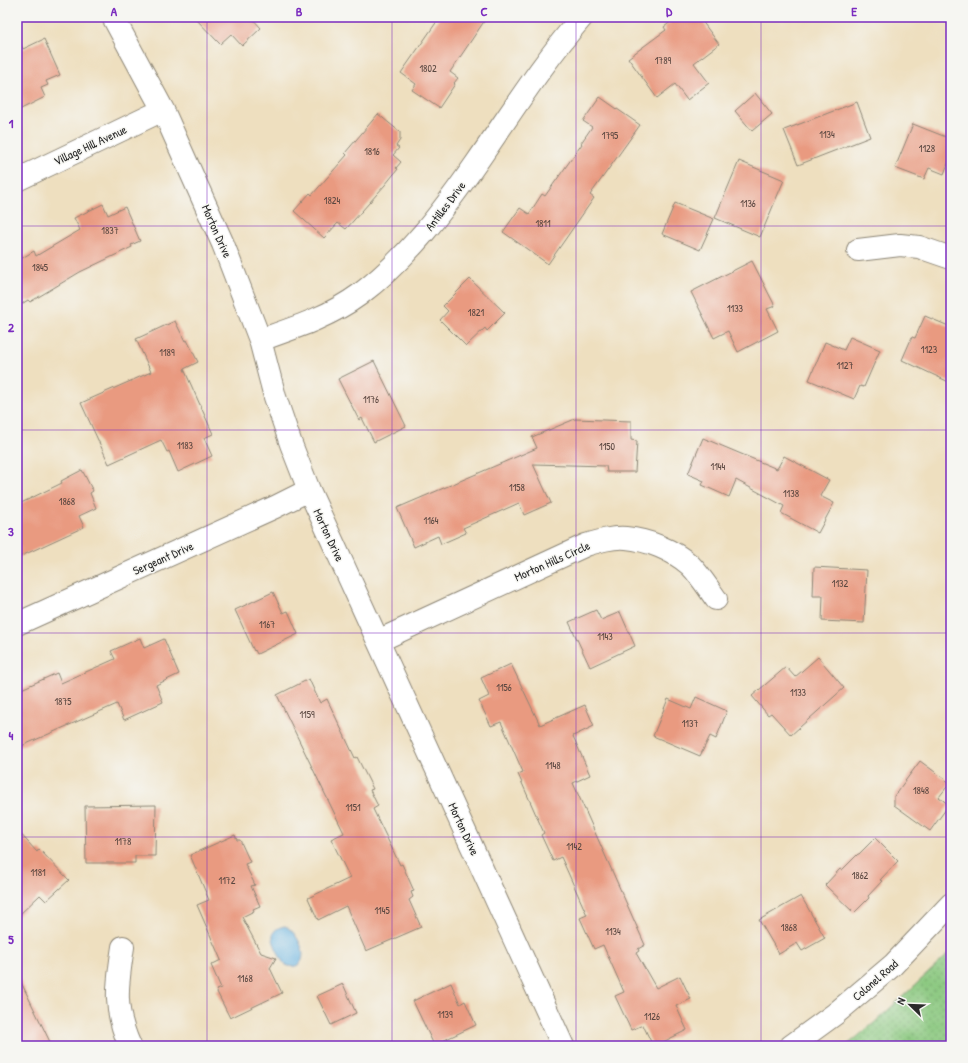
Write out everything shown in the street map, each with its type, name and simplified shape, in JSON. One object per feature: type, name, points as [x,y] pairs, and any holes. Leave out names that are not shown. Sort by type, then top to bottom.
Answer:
[{"type":"street","name":"Morton Drive","points":[[113,17],[163,110],[223,244],[260,340],[282,417],[309,490],[563,1046]]},
{"type":"street","name":"Antilles Drive","points":[[260,340],[332,312],[359,295],[390,269],[419,240],[448,204],[560,44],[582,17]]},
{"type":"street","name":"Village Hill Avenue","points":[[17,180],[163,110]]},
{"type":"street","points":[[858,250],[900,245],[919,247],[951,258]]},
{"type":"street","name":"Sergeant Drive","points":[[17,624],[275,507],[309,490]]},
{"type":"street","name":"Morton Hills Circle","points":[[378,641],[586,545],[605,540],[626,538],[647,542],[670,552],[691,566],[716,599]]},
{"type":"street","name":"Colonel Road","points":[[791,1046],[835,1014],[893,965],[951,904]]},
{"type":"street","points":[[123,947],[117,985],[118,1012],[130,1046]]},
{"type":"green space","points":[[951,952],[951,1046],[846,1046],[874,1023]]},
{"type":"water","points":[[285,926],[289,928],[297,938],[302,950],[302,961],[295,966],[288,966],[283,962],[273,939],[274,932],[280,927]]},
{"type":"building","points":[[194,17],[251,17],[261,28],[242,46],[231,34],[220,44]]},
{"type":"building","points":[[440,17],[487,17],[450,72],[458,78],[439,108],[412,90],[416,84],[401,73]]},
{"type":"building","points":[[677,17],[699,17],[719,44],[694,63],[709,83],[687,100],[675,84],[657,98],[628,58],[666,30],[664,27]]},
{"type":"building","points":[[17,37],[23,49],[44,39],[60,75],[46,81],[48,85],[41,88],[45,97],[17,111]]},
{"type":"building","points":[[755,93],[772,114],[752,131],[735,111]]},
{"type":"building","points":[[600,97],[640,125],[590,195],[594,198],[548,264],[503,232],[520,208],[529,214],[542,194],[545,196],[582,144],[581,143],[592,127],[583,121]]},
{"type":"building","points":[[857,102],[870,137],[798,165],[784,130]]},
{"type":"building","points":[[378,114],[400,132],[400,140],[396,146],[399,148],[393,155],[401,162],[396,168],[398,169],[346,229],[338,223],[324,238],[294,211],[310,193],[312,195],[347,155],[345,153]]},
{"type":"building","points":[[913,124],[951,139],[951,156],[944,174],[929,168],[924,179],[895,168]]},
{"type":"building","points":[[739,161],[784,180],[760,237],[715,218]]},
{"type":"building","points":[[675,203],[714,219],[700,250],[662,234]]},
{"type":"building","points":[[103,204],[108,215],[125,207],[140,241],[131,245],[132,247],[80,272],[30,302],[28,300],[17,307],[17,261],[34,251],[36,256],[80,230],[74,218]]},
{"type":"building","points":[[752,261],[775,306],[767,309],[778,331],[738,352],[728,331],[714,338],[691,292]]},
{"type":"building","points":[[470,279],[505,313],[487,331],[485,328],[466,346],[440,320],[448,311],[443,306]]},
{"type":"building","points":[[925,316],[951,327],[951,383],[902,360],[912,337],[915,338]]},
{"type":"building","points":[[175,321],[198,362],[184,369],[213,434],[204,438],[212,456],[178,472],[169,451],[167,452],[161,440],[109,464],[81,403],[151,372],[136,339]]},
{"type":"building","points":[[850,337],[880,350],[864,387],[860,386],[854,399],[809,380],[825,342],[844,350]]},
{"type":"building","points":[[374,361],[406,426],[374,442],[362,418],[359,420],[338,379]]},
{"type":"building","points":[[575,419],[631,421],[631,440],[637,441],[635,472],[607,472],[606,466],[533,464],[551,503],[524,515],[519,503],[463,528],[466,533],[441,544],[438,536],[414,547],[397,508],[537,448],[532,437]]},
{"type":"building","points":[[703,438],[777,469],[784,456],[829,480],[820,496],[834,503],[818,533],[781,513],[784,506],[736,480],[729,497],[702,485],[704,481],[688,474]]},
{"type":"building","points":[[82,470],[93,491],[90,493],[96,508],[79,516],[84,527],[17,558],[17,505],[62,483],[61,481]]},
{"type":"building","points":[[814,567],[867,570],[864,623],[822,621],[823,596],[813,596]]},
{"type":"building","points":[[273,592],[283,613],[288,611],[298,634],[257,654],[255,650],[254,651],[235,610]]},
{"type":"building","points":[[596,610],[601,620],[620,612],[635,646],[590,667],[569,622]]},
{"type":"building","points":[[140,638],[144,648],[164,639],[179,674],[156,685],[163,702],[124,720],[117,704],[17,748],[17,691],[57,673],[61,683],[115,659],[111,651]]},
{"type":"building","points":[[818,657],[844,688],[791,735],[771,713],[768,715],[752,696],[786,667],[795,677]]},
{"type":"building","points":[[511,664],[540,725],[585,705],[594,726],[573,736],[590,775],[573,783],[645,945],[638,949],[639,951],[636,953],[656,988],[680,976],[691,999],[676,1006],[687,1030],[655,1046],[653,1046],[643,1025],[631,1030],[615,996],[624,992],[603,945],[594,949],[580,918],[587,915],[561,857],[553,861],[541,835],[544,833],[518,774],[523,772],[501,722],[491,726],[479,701],[489,696],[481,678]]},
{"type":"building","points":[[309,679],[320,703],[327,699],[355,758],[357,757],[373,789],[370,790],[378,806],[373,809],[400,865],[402,864],[414,891],[411,892],[413,897],[409,900],[421,927],[366,951],[346,906],[318,920],[308,898],[350,878],[331,839],[344,833],[277,695]]},
{"type":"building","points":[[696,697],[727,711],[716,739],[710,736],[700,756],[653,736],[668,699],[691,709]]},
{"type":"building","points":[[920,761],[950,783],[939,797],[949,805],[930,831],[894,805],[894,796]]},
{"type":"building","points":[[156,805],[155,856],[135,856],[135,863],[86,863],[85,806]]},
{"type":"building","points":[[17,830],[37,852],[39,849],[69,880],[46,901],[40,895],[17,917]]},
{"type":"building","points":[[235,835],[237,840],[240,840],[250,862],[245,864],[255,885],[251,886],[260,906],[242,917],[261,953],[276,958],[270,968],[282,993],[230,1018],[216,990],[221,988],[211,965],[221,960],[197,905],[209,900],[190,855]]},
{"type":"building","points":[[875,838],[898,861],[880,880],[882,881],[868,896],[869,898],[854,913],[825,885],[840,869],[842,870]]},
{"type":"building","points":[[801,896],[825,938],[802,951],[797,943],[779,954],[759,920]]},
{"type":"building","points":[[17,974],[52,1046],[17,1046]]},
{"type":"building","points":[[451,983],[460,1004],[465,1001],[476,1025],[434,1045],[413,1001]]},
{"type":"building","points":[[343,984],[356,1013],[331,1025],[317,996]]}]
